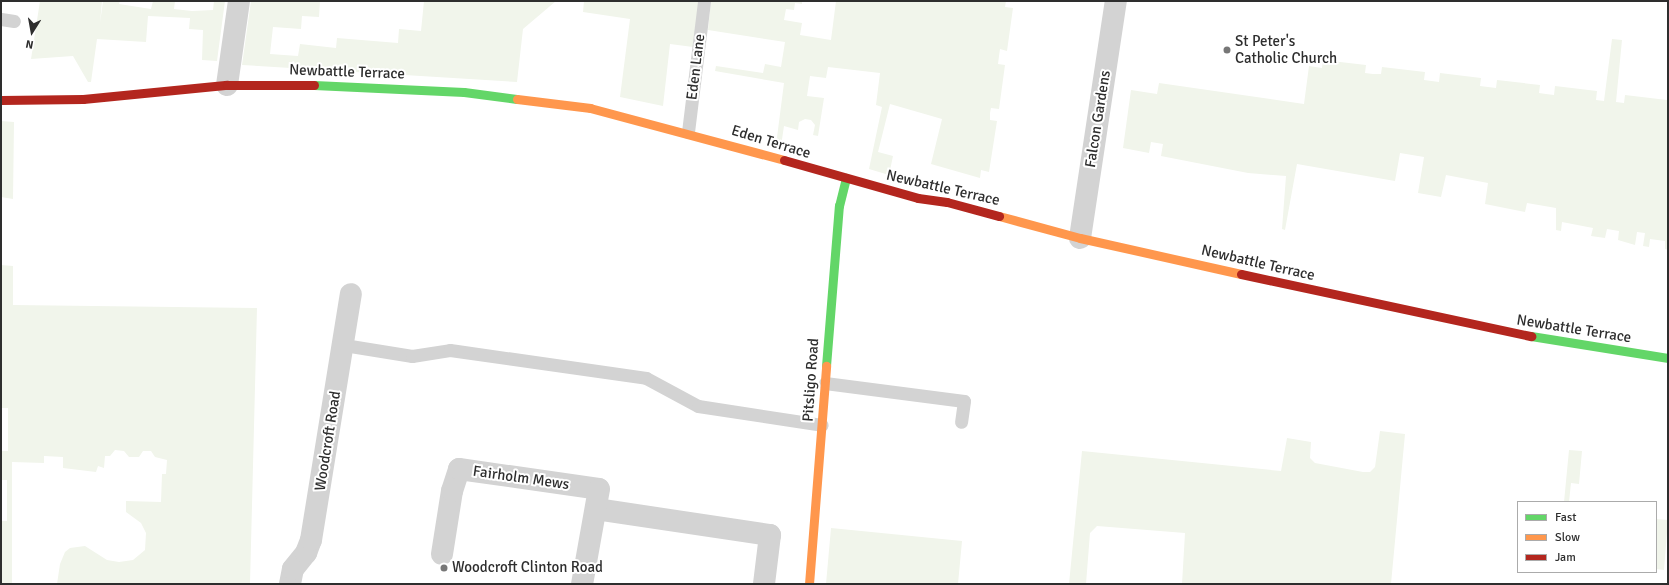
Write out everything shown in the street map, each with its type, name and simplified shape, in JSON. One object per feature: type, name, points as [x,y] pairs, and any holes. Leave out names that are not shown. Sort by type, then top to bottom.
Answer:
[{"type":"street","points":[[227,85],[239,1]]},
{"type":"street","name":"Falcon Gardens","points":[[1080,238],[1116,1]]},
{"type":"street","name":"Newbattle Terrace","points":[[1,100],[83,99],[227,85],[347,85],[464,92],[590,108],[688,132]]},
{"type":"street","name":"Eden Terrace","points":[[688,132],[846,178]]},
{"type":"street","name":"Newbattle Terrace","points":[[846,178],[918,198],[947,202],[1080,238],[1506,332],[1668,358]]},
{"type":"street","name":"Pitsligo Road","points":[[809,584],[839,206],[846,178]]},
{"type":"street","name":"Woodcroft Road","points":[[290,584],[293,569],[306,553],[311,540],[344,345],[351,294]]},
{"type":"street","name":"Fairholm Mews","points":[[442,554],[452,492],[459,470],[599,489],[582,584]]},
{"type":"street","points":[[596,509],[770,535],[764,584]]},
{"type":"lane","name":"Eden Lane","points":[[688,132],[704,1]]},
{"type":"lane","points":[[1,20],[14,21]]},
{"type":"lane","points":[[344,345],[412,356],[450,350],[646,378],[698,406],[822,425]]},
{"type":"lane","points":[[825,383],[964,401],[961,422]]},
{"type":"shaded area","points":[[40,1],[102,1],[100,23],[103,1],[120,1],[119,4],[151,9],[153,1],[175,1],[174,9],[192,11],[213,10],[214,1],[225,1],[217,61],[202,60],[203,30],[189,29],[190,18],[148,16],[146,42],[97,39],[91,82],[88,82],[73,56],[31,59]]},
{"type":"shaded area","points":[[251,1],[320,1],[319,17],[302,16],[301,29],[273,27],[270,54],[298,56],[300,44],[336,48],[337,38],[398,43],[399,29],[421,31],[424,1],[556,1],[523,29],[517,82],[242,65]]},
{"type":"shaded area","points":[[584,1],[699,1],[693,47],[670,44],[663,106],[620,97],[630,19],[583,12]]},
{"type":"shaded area","points":[[711,1],[802,1],[802,4],[795,3],[794,10],[786,9],[784,20],[802,23],[800,35],[831,40],[836,1],[1006,1],[1005,7],[1013,8],[1007,51],[1000,49],[999,56],[998,64],[1005,65],[999,109],[991,108],[990,113],[990,120],[997,121],[989,172],[981,170],[980,178],[931,164],[942,119],[890,104],[878,152],[893,156],[889,175],[869,169],[882,107],[876,105],[880,73],[828,67],[826,78],[810,76],[807,96],[824,98],[818,136],[813,135],[815,125],[811,120],[805,119],[799,122],[798,130],[784,126],[781,146],[776,145],[784,83],[715,71],[716,66],[763,73],[765,64],[781,67],[785,42],[708,30]]},
{"type":"shaded area","points":[[1612,39],[1622,40],[1616,102],[1624,103],[1625,95],[1667,100],[1668,250],[1665,249],[1665,241],[1650,239],[1649,247],[1643,246],[1645,233],[1637,232],[1635,245],[1618,240],[1619,231],[1607,229],[1605,238],[1591,236],[1593,228],[1562,222],[1561,231],[1556,230],[1556,208],[1527,203],[1525,212],[1485,204],[1488,183],[1446,175],[1441,197],[1418,193],[1424,157],[1400,153],[1395,181],[1297,164],[1285,230],[1282,229],[1286,176],[1248,173],[1161,156],[1163,144],[1151,142],[1149,153],[1123,148],[1131,90],[1157,94],[1159,83],[1304,104],[1309,66],[1322,68],[1323,60],[1366,65],[1365,73],[1373,74],[1381,74],[1382,67],[1425,72],[1424,80],[1439,82],[1440,73],[1481,78],[1480,86],[1496,88],[1497,80],[1540,85],[1539,93],[1554,95],[1555,86],[1597,91],[1596,100],[1604,101]]},
{"type":"shaded area","points":[[1,121],[14,122],[13,199],[1,197]]},
{"type":"shaded area","points":[[1,265],[13,266],[13,305],[257,308],[250,584],[57,584],[60,564],[65,552],[70,548],[85,546],[107,560],[119,562],[133,560],[145,550],[146,533],[141,523],[126,512],[126,501],[161,502],[162,474],[166,474],[167,460],[155,457],[151,451],[143,451],[139,457],[129,457],[124,451],[115,450],[110,456],[105,456],[104,468],[98,466],[96,472],[63,468],[63,457],[44,456],[44,463],[12,462],[12,584],[1,584],[1,521],[7,521],[7,480],[1,480],[1,451],[8,451],[8,408],[1,408]]},
{"type":"shaded area","points":[[1380,431],[1405,434],[1391,584],[1182,584],[1185,533],[1097,526],[1090,533],[1086,584],[1069,584],[1082,451],[1281,471],[1287,438],[1311,442],[1310,458],[1315,463],[1370,472],[1375,467]]},
{"type":"shaded area","points":[[1569,450],[1582,451],[1579,484],[1571,483],[1569,501],[1564,501]]},
{"type":"shaded area","points":[[1657,519],[1668,520],[1664,570],[1657,569]]},
{"type":"shaded area","points":[[831,528],[962,541],[958,584],[826,584]]},
{"type":"traffic: fast","points":[[314,85],[464,92],[517,99]]},
{"type":"traffic: fast","points":[[826,366],[839,206],[846,178]]},
{"type":"traffic: fast","points":[[1531,336],[1668,358]]},
{"type":"traffic: slow","points":[[517,99],[590,108],[784,160]]},
{"type":"traffic: slow","points":[[999,216],[1080,238],[1241,274]]},
{"type":"traffic: slow","points":[[809,584],[826,366]]},
{"type":"traffic: jam","points":[[1,100],[83,99],[227,85],[314,85]]},
{"type":"traffic: jam","points":[[784,160],[918,198],[947,202],[999,216]]},
{"type":"traffic: jam","points":[[1241,274],[1531,336]]},
{"type":"place","name":"St Peter's Catholic Church","points":[[1227,50]]},
{"type":"place","name":"Woodcroft Clinton Road","points":[[444,568]]}]
